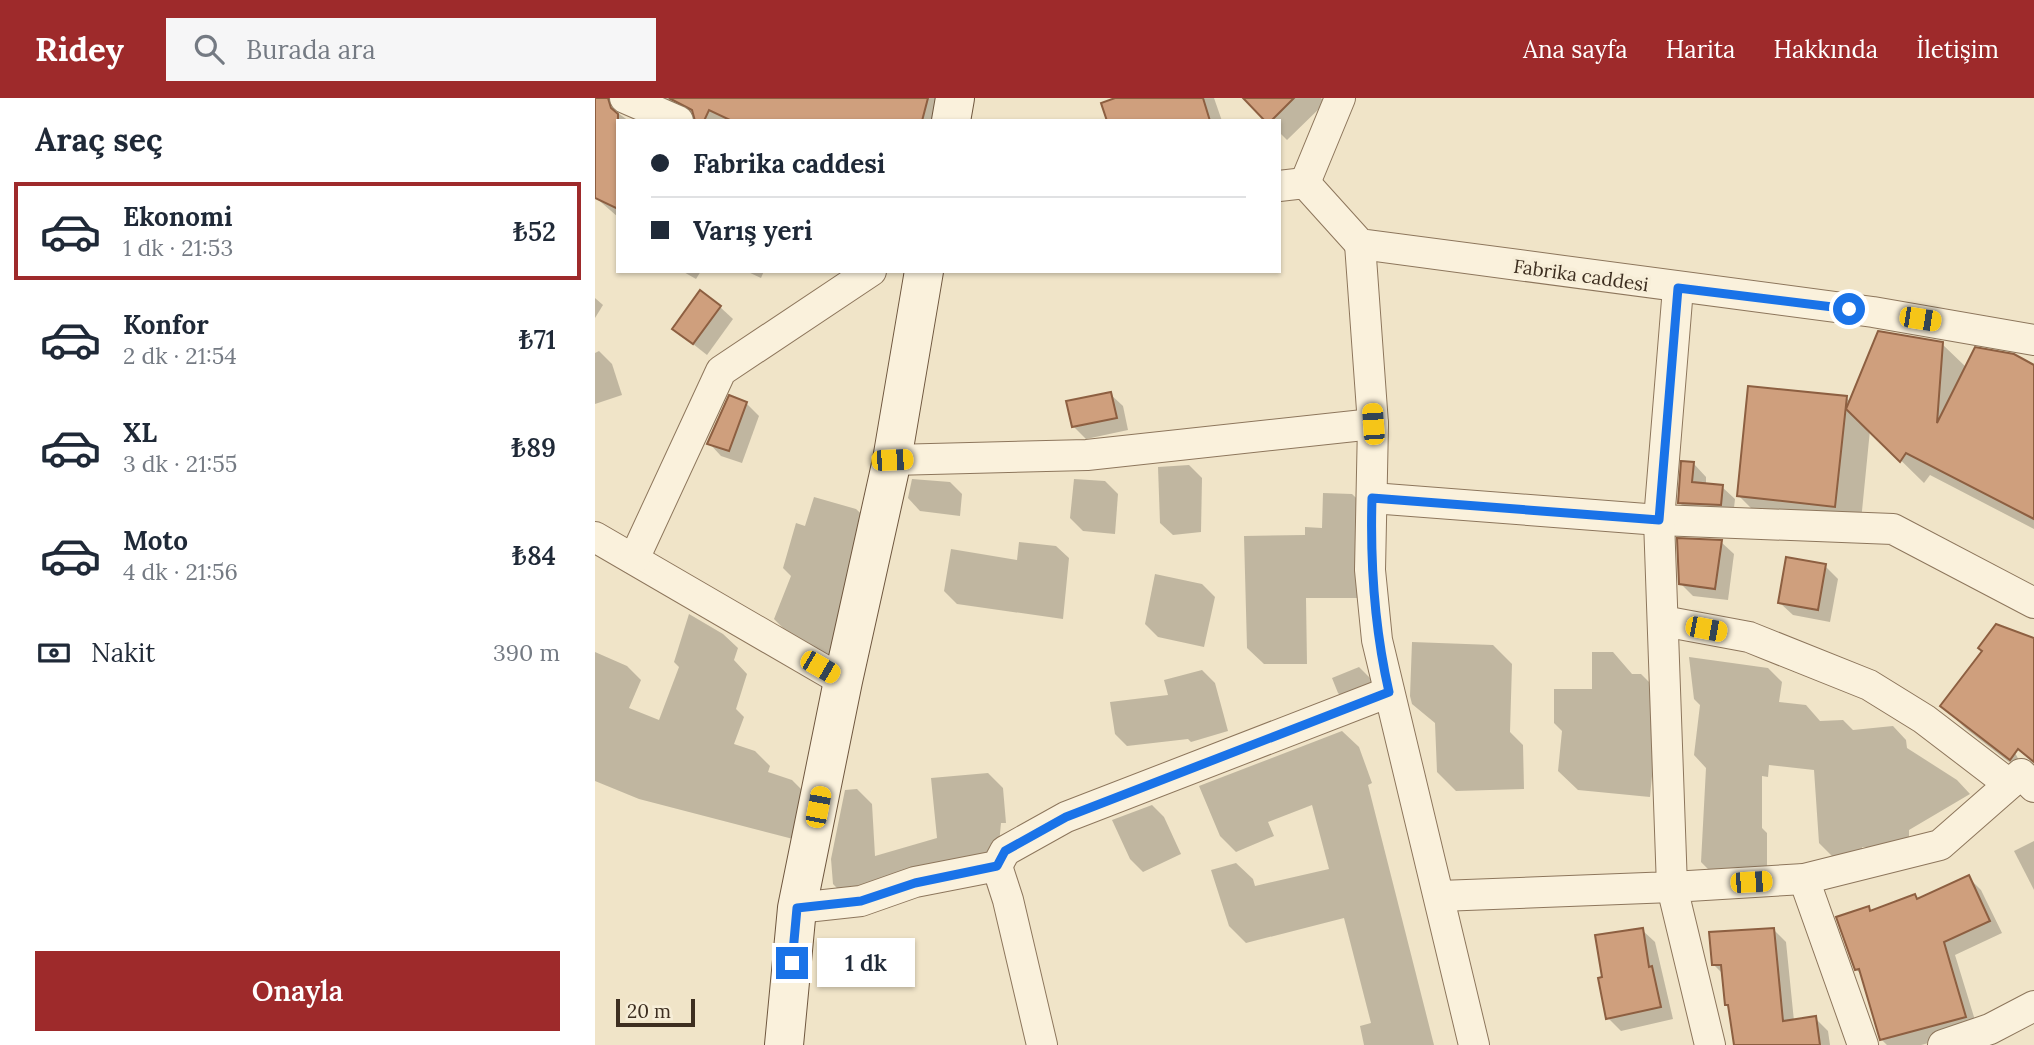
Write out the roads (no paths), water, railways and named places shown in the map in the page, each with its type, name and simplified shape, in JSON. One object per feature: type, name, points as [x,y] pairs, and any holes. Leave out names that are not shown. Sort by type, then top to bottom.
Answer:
[{"type":"street","points":[[625,98],[673,119]]},
{"type":"street","points":[[951,119],[955,98]]},
{"type":"street","points":[[1340,98],[1292,184],[1360,244],[1373,424],[1370,570],[1377,640],[1440,896],[1473,1045]]},
{"type":"street","name":"Fabrika caddesi","points":[[1360,244],[1873,312],[2034,340]]},
{"type":"street","points":[[633,559],[721,371],[868,273]]},
{"type":"street","points":[[785,1045],[797,908],[892,460],[924,273]]},
{"type":"street","points":[[1678,288],[1659,520],[1672,887],[1710,1045]]},
{"type":"street","points":[[892,460],[1087,455],[1373,424]]},
{"type":"street","points":[[1372,498],[1659,520],[1893,530],[2034,603]]},
{"type":"street","points":[[595,537],[843,681]]},
{"type":"street","points":[[1440,896],[1804,879],[1940,845],[2025,776],[1869,685],[1749,638],[1663,621]]},
{"type":"street","points":[[1042,1045],[1008,900],[997,866],[1005,851],[1066,817],[1389,692]]},
{"type":"street","points":[[797,908],[861,901],[915,883],[997,866]]},
{"type":"street","points":[[1804,879],[1863,1045]]},
{"type":"street","points":[[1943,1045],[1997,1037],[2034,1006]]}]
